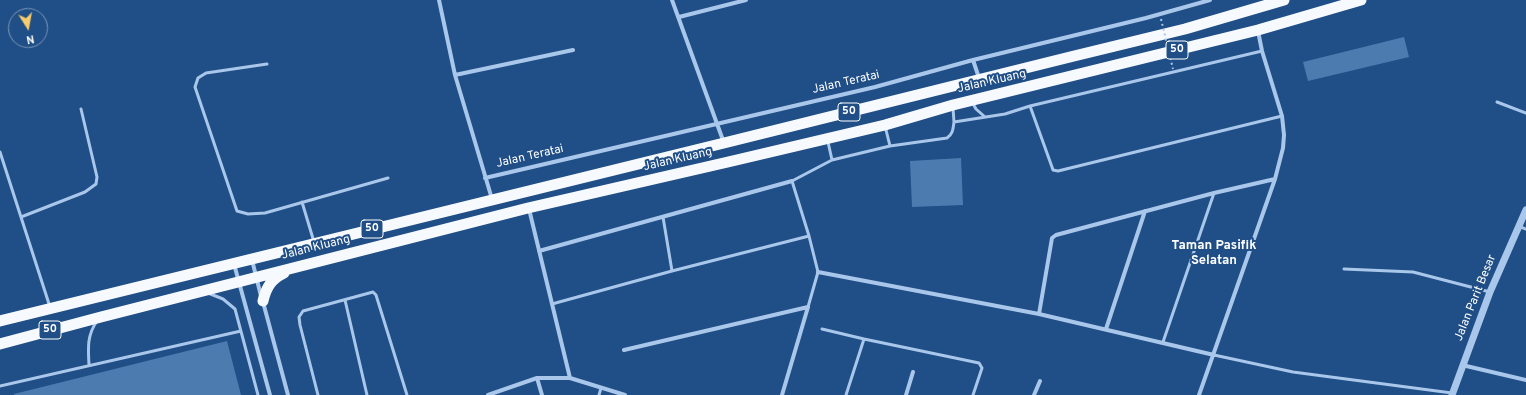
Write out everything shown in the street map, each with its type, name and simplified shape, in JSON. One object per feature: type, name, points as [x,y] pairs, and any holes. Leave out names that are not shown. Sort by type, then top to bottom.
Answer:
[{"type":"highway","name":"Jalan Kluang","points":[[0,321],[724,143],[978,75],[1078,55],[1185,29],[1284,0]]},
{"type":"highway","name":"Jalan Kluang","points":[[0,344],[528,208],[885,124],[953,105],[1258,30],[1362,0]]},
{"type":"highway","points":[[263,302],[269,283],[278,276],[297,267]]},
{"type":"street","points":[[439,0],[455,75],[492,200]]},
{"type":"street","points":[[672,0],[724,143]]},
{"type":"street","points":[[679,18],[746,0]]},
{"type":"street","name":"Jalan Teratai","points":[[485,178],[875,87],[1146,18],[1210,0]]},
{"type":"street","points":[[1199,395],[1275,179],[1283,148],[1284,135],[1282,116],[1262,52],[1258,30]]},
{"type":"street","points":[[455,75],[573,50]]},
{"type":"street","points":[[973,61],[978,75]]},
{"type":"street","points":[[1039,314],[1052,238],[1061,233],[1214,193],[1275,179]]},
{"type":"street","points":[[539,251],[792,181]]},
{"type":"street","points":[[528,208],[570,378]]},
{"type":"street","name":"Jalan Parit Besar","points":[[1452,394],[1465,366],[1490,292],[1526,210]]},
{"type":"street","points":[[1106,329],[1145,211]]},
{"type":"street","points":[[252,259],[288,395]]},
{"type":"street","points":[[234,263],[270,395]]},
{"type":"street","points":[[818,272],[1039,314],[1214,355]]},
{"type":"street","points":[[624,350],[808,307],[782,395]]},
{"type":"street","points":[[1465,366],[1526,380]]},
{"type":"street","points":[[906,395],[913,372]]},
{"type":"street","points":[[537,378],[542,395]]},
{"type":"street","points":[[488,395],[537,378],[570,378],[625,395]]},
{"type":"street","points":[[1034,395],[1040,381]]},
{"type":"lane","points":[[954,122],[1005,114],[1030,106],[1262,52]]},
{"type":"lane","points":[[267,64],[206,73],[198,78],[196,87],[237,211],[248,214],[265,213],[388,178]]},
{"type":"lane","points":[[971,101],[976,109],[985,117]]},
{"type":"lane","points":[[1497,102],[1526,113]]},
{"type":"lane","points":[[808,307],[818,272],[809,236],[792,181],[832,160],[890,146],[947,138],[953,131],[953,105]]},
{"type":"lane","points":[[1030,106],[1053,170],[1282,116]]},
{"type":"lane","points":[[21,217],[85,192],[96,184],[97,177],[81,109]]},
{"type":"lane","points":[[885,124],[890,146]]},
{"type":"lane","points":[[827,138],[832,160]]},
{"type":"lane","points":[[0,152],[51,309]]},
{"type":"lane","points":[[1163,342],[1214,193]]},
{"type":"lane","points":[[302,202],[314,244]]},
{"type":"lane","points":[[663,217],[672,271]]},
{"type":"lane","points":[[1518,226],[1526,229]]},
{"type":"lane","points":[[552,304],[672,271],[809,236]]},
{"type":"lane","points":[[1344,269],[1413,272],[1490,292]]},
{"type":"lane","points":[[202,291],[223,299],[235,309],[258,395]]},
{"type":"lane","points":[[318,395],[299,317],[303,311],[369,292],[373,292],[376,295],[407,395]]},
{"type":"lane","points":[[345,300],[367,395]]},
{"type":"lane","points":[[89,365],[89,341],[91,329],[101,317]]},
{"type":"lane","points":[[822,328],[864,339],[979,363],[982,368],[973,395]]},
{"type":"lane","points":[[0,386],[241,331]]},
{"type":"lane","points":[[846,395],[864,339]]},
{"type":"lane","points":[[1214,355],[1293,372],[1452,394]]},
{"type":"lane","points":[[599,395],[601,388]]},
{"type":"path","points":[[1161,19],[1173,69]]},
{"type":"building","points":[[1404,37],[1409,57],[1308,81],[1303,62]]},
{"type":"building","points":[[961,158],[963,205],[912,207],[910,161]]},
{"type":"building","points":[[227,341],[241,395],[14,395],[14,394]]},
{"type":"district","name":"Taman Pasifik Selatan","points":[[1214,254]]}]
